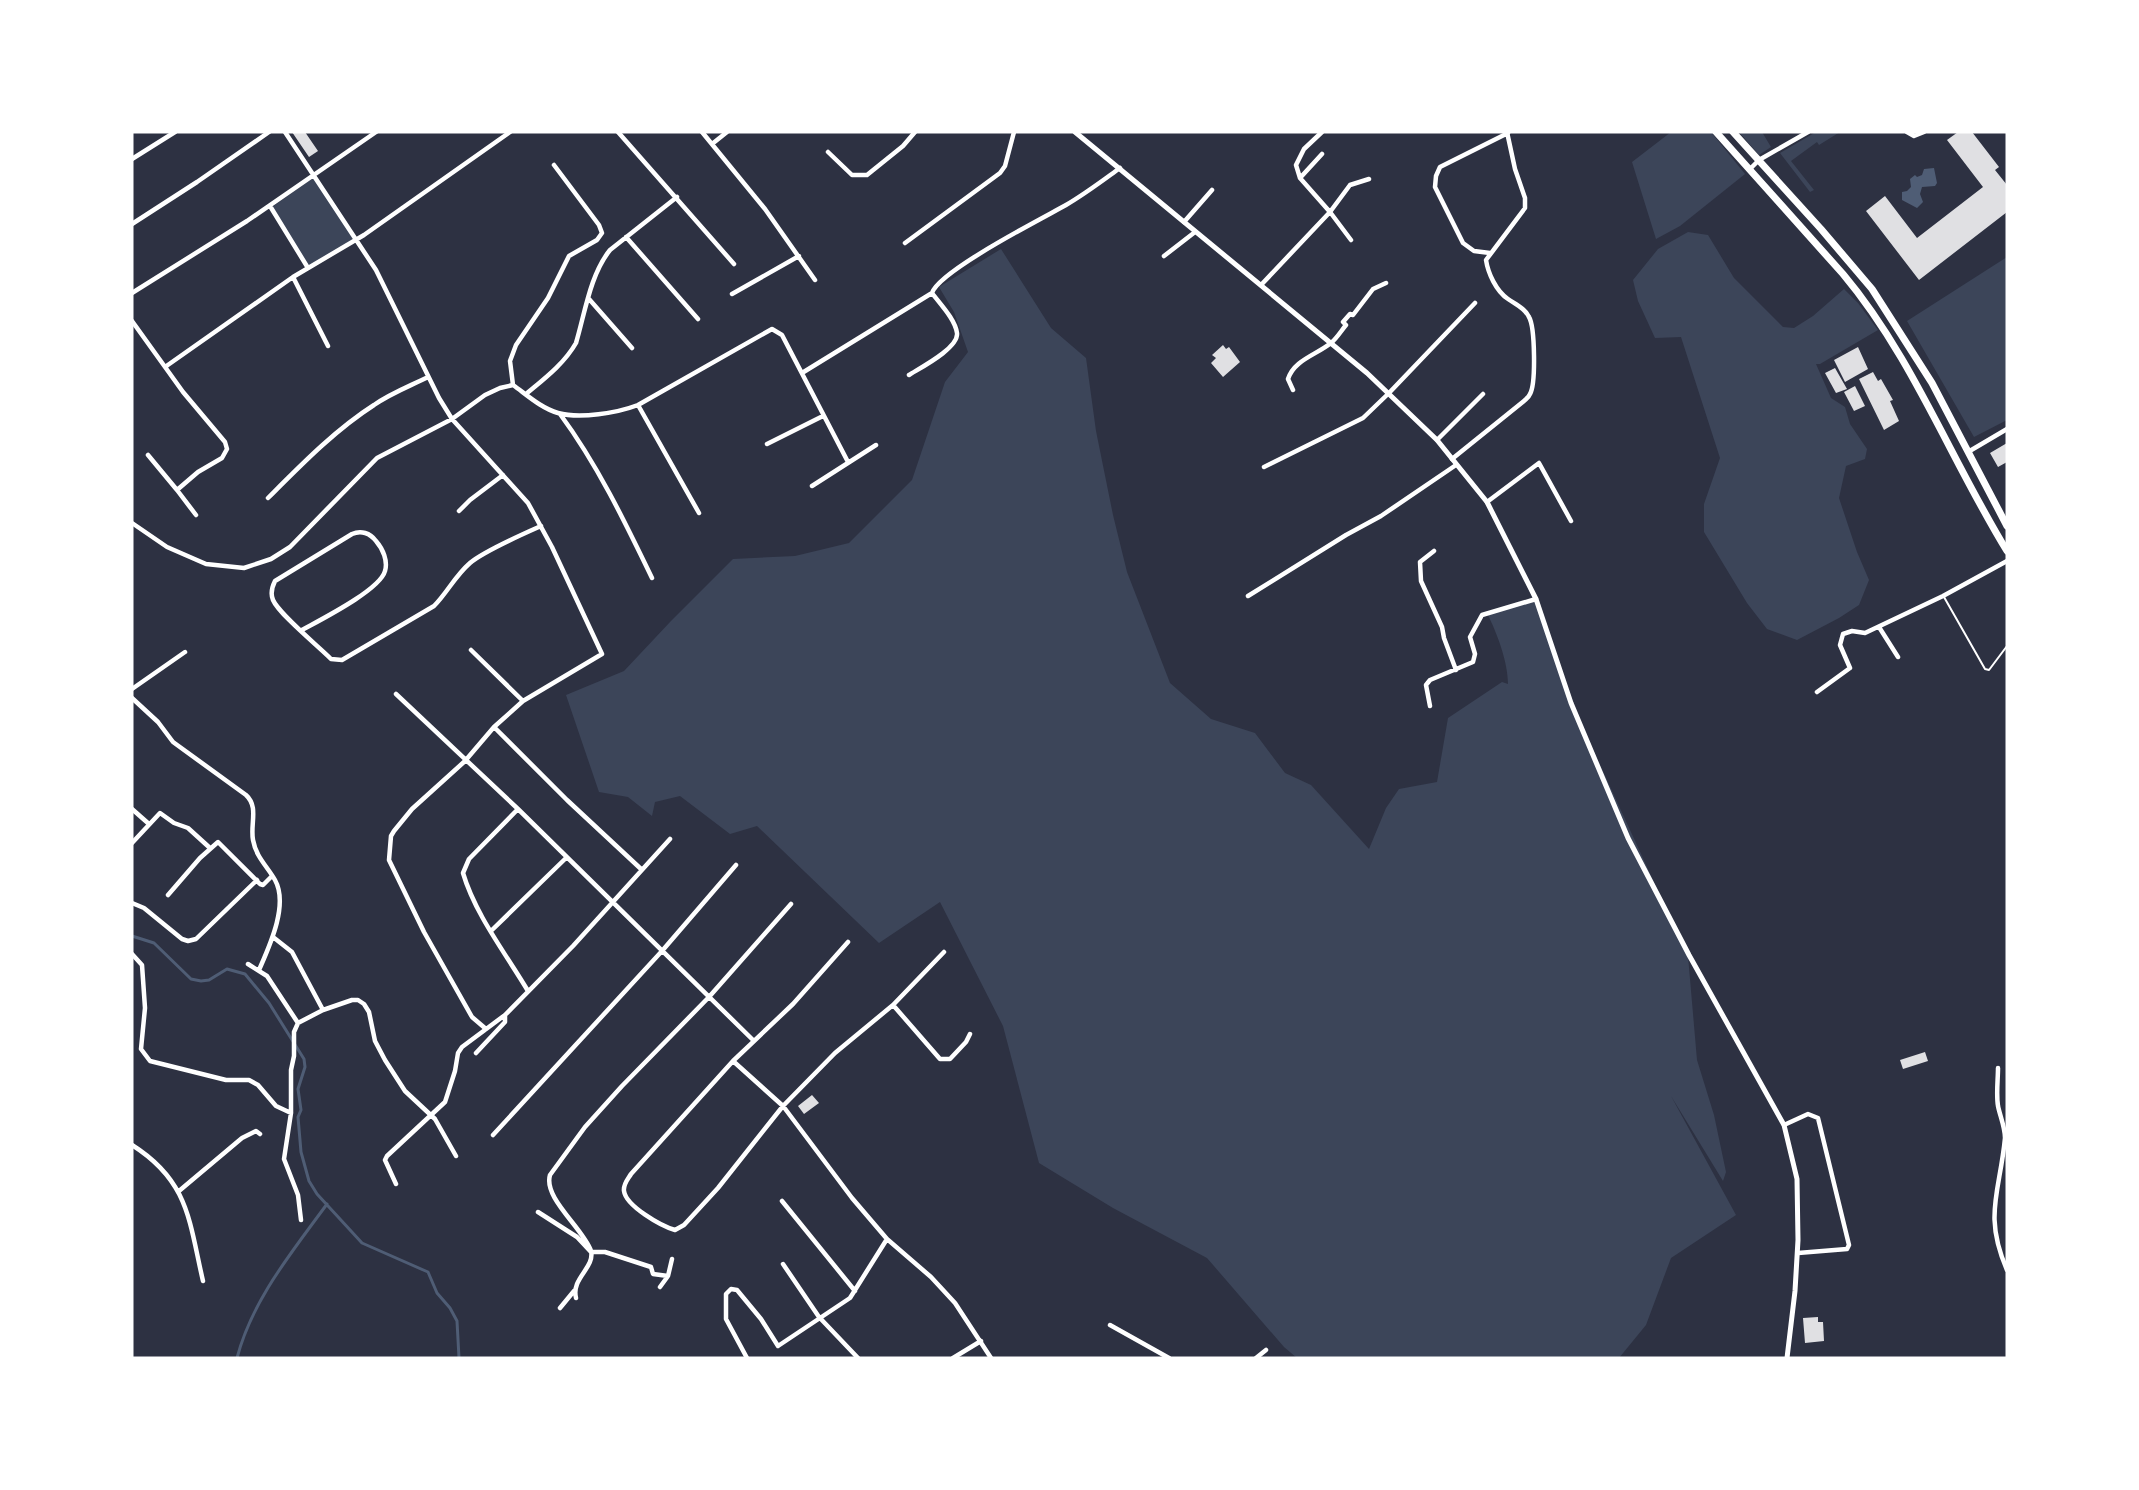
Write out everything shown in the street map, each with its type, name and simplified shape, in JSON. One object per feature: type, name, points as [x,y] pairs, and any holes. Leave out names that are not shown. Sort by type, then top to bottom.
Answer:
[{"type":"main road","points":[[1716,132],[1854,287],[1906,367],[2007,551]]},
{"type":"main road","points":[[1733,132],[1872,289],[1932,383],[2007,526]]},
{"type":"main road","points":[[1956,459],[1968,452]]},
{"type":"street","points":[[132,159],[175,132]]},
{"type":"street","points":[[132,224],[269,132]]},
{"type":"street","points":[[285,132],[381,279],[428,377],[452,419],[528,503],[602,654],[524,701],[494,727],[465,761],[412,809],[394,831],[390,843],[389,860],[440,962],[472,1017],[486,1029]]},
{"type":"street","points":[[132,293],[270,206],[376,132]]},
{"type":"street","points":[[165,367],[293,277],[357,239],[510,132]]},
{"type":"street","points":[[618,132],[734,264]]},
{"type":"street","points":[[702,132],[765,209],[815,280]]},
{"type":"street","points":[[712,144],[727,132]]},
{"type":"street","points":[[828,152],[852,175],[867,175],[903,146],[915,132]]},
{"type":"street","points":[[905,243],[1000,173],[1005,166],[1014,132]]},
{"type":"street","points":[[1075,132],[1332,342],[1389,393],[1437,440],[1487,502],[1536,599],[1571,703],[1628,838],[1689,955],[1784,1125],[1797,1179],[1798,1240],[1796,1291],[1787,1358]]},
{"type":"street","points":[[1322,132],[1304,149],[1296,165],[1300,178],[1351,240]]},
{"type":"street","points":[[1452,459],[1531,393],[1534,356],[1530,318],[1524,310],[1505,298],[1498,290],[1486,262],[1486,258],[1490,253],[1525,208],[1525,198],[1515,169],[1508,132],[1440,167],[1436,176],[1435,187],[1464,244],[1474,251],[1490,253]]},
{"type":"street","points":[[1750,169],[1759,160],[1808,132]]},
{"type":"street","points":[[1906,132],[1914,136],[1924,132]]},
{"type":"street","points":[[1300,178],[1322,154]]},
{"type":"street","points":[[513,385],[510,361],[516,345],[548,298],[569,256],[597,240],[602,233],[599,225],[554,165]]},
{"type":"street","points":[[802,373],[932,293],[934,287],[945,277],[996,244],[1089,191],[1120,168]]},
{"type":"street","points":[[1261,285],[1330,212],[1350,185],[1369,179]]},
{"type":"street","points":[[1184,222],[1212,189]]},
{"type":"street","points":[[526,394],[564,361],[571,352],[604,257],[677,197]]},
{"type":"street","points":[[270,206],[308,268]]},
{"type":"street","points":[[1164,256],[1196,232]]},
{"type":"street","points":[[626,237],[698,319]]},
{"type":"street","points":[[732,294],[799,256]]},
{"type":"street","points":[[293,277],[328,346]]},
{"type":"street","points":[[1293,390],[1288,379],[1291,371],[1332,342],[1346,325],[1343,322],[1350,314],[1353,315],[1373,289],[1386,282]]},
{"type":"street","points":[[909,375],[951,346],[956,338],[957,332],[952,321],[932,293]]},
{"type":"street","points":[[589,299],[632,348]]},
{"type":"street","points":[[1264,467],[1363,417],[1475,303]]},
{"type":"street","points":[[132,321],[165,367],[214,427],[225,442],[227,449],[222,458],[198,472],[177,490]]},
{"type":"street","points":[[132,523],[167,547],[206,564],[244,568],[272,559],[290,546],[377,458],[452,419],[485,395],[500,388],[513,385],[543,407],[560,414],[614,413],[638,405],[772,329],[782,335],[848,462]]},
{"type":"street","points":[[268,498],[312,455],[364,411],[392,394],[428,377]]},
{"type":"street","points":[[1437,440],[1483,394]]},
{"type":"street","points":[[638,405],[699,513]]},
{"type":"street","points":[[560,414],[589,458],[652,578]]},
{"type":"street","points":[[767,444],[823,416]]},
{"type":"street","points":[[1968,452],[2007,429]]},
{"type":"street","points":[[812,486],[876,445]]},
{"type":"street","points":[[148,455],[196,515]]},
{"type":"street","points":[[1487,502],[1539,463],[1571,521]]},
{"type":"street","points":[[1248,596],[1381,516],[1456,465]]},
{"type":"street","points":[[459,511],[503,475]]},
{"type":"street","points":[[302,630],[358,598],[385,573],[386,560],[378,543],[370,535],[358,531],[275,581],[271,594],[275,604],[331,659],[342,660],[434,606],[456,578],[475,559],[541,526]]},
{"type":"street","points":[[1434,551],[1420,562],[1421,581],[1442,627],[1456,669]]},
{"type":"street","points":[[1817,692],[1850,669],[1840,645],[1841,636],[1852,632],[1865,633],[1879,627],[1944,596],[2007,561]]},
{"type":"street","points":[[1430,706],[1427,683],[1473,662],[1475,654],[1470,637],[1482,615],[1536,599]]},
{"type":"street","points":[[1879,627],[1898,657]]},
{"type":"street","points":[[471,650],[524,701]]},
{"type":"street","points":[[132,689],[184,652]]},
{"type":"street","points":[[396,694],[518,809],[754,1041]]},
{"type":"street","points":[[132,698],[158,722],[173,742],[250,799],[254,806],[252,829],[254,846],[260,860],[272,876],[279,894],[273,937],[259,970]]},
{"type":"street","points":[[494,727],[641,869]]},
{"type":"street","points":[[132,809],[149,824]]},
{"type":"street","points":[[518,809],[470,859],[463,873],[466,884],[491,931],[528,990]]},
{"type":"street","points":[[132,843],[157,815],[163,814],[174,823],[188,828],[210,848]]},
{"type":"street","points":[[396,1184],[385,1160],[431,1113],[445,1102],[458,1053],[478,1034],[506,1015],[573,946],[670,839]]},
{"type":"street","points":[[168,895],[215,843],[221,843],[263,885],[272,876]]},
{"type":"street","points":[[491,931],[566,858]]},
{"type":"street","points":[[493,1135],[662,951],[736,865]]},
{"type":"street","points":[[132,903],[144,908],[182,939],[188,941],[196,939],[257,880]]},
{"type":"street","points":[[561,1308],[574,1291],[576,1283],[589,1264],[591,1252],[576,1225],[553,1193],[548,1182],[550,1175],[585,1127],[709,997],[791,904]]},
{"type":"street","points":[[273,937],[292,952],[323,1010]]},
{"type":"street","points":[[848,942],[793,1004],[733,1061],[631,1174],[624,1185],[624,1193],[648,1217],[665,1227],[679,1229],[718,1188],[759,1133],[783,1106],[835,1053],[893,1005],[944,952]]},
{"type":"street","points":[[132,954],[142,965],[145,1008],[143,1054],[150,1061],[185,1070],[226,1080],[249,1080],[258,1085],[276,1106],[291,1113]]},
{"type":"street","points":[[248,964],[259,970],[274,985],[297,1025]]},
{"type":"street","points":[[301,1220],[298,1195],[284,1159],[291,1113],[294,1032],[297,1025],[323,1010],[352,1000],[358,1000],[364,1004],[369,1012],[375,1041],[385,1060],[405,1091],[431,1113],[456,1156]]},
{"type":"street","points":[[893,1005],[940,1059],[950,1059],[966,1042],[970,1034]]},
{"type":"street","points":[[476,1053],[504,1022],[506,1015]]},
{"type":"street","points":[[733,1061],[783,1106],[852,1198],[887,1239],[944,1290],[991,1358]]},
{"type":"street","points":[[1998,1068],[1998,1104],[2005,1135],[1994,1207],[1995,1234],[1998,1250],[2007,1270]]},
{"type":"street","points":[[1784,1125],[1808,1114],[1818,1118],[1849,1245],[1848,1249],[1798,1253]]},
{"type":"street","points":[[179,1191],[242,1138],[256,1131],[260,1134]]},
{"type":"street","points":[[132,1145],[163,1168],[179,1191],[187,1211],[203,1281]]},
{"type":"street","points":[[782,1201],[855,1291]]},
{"type":"street","points":[[537,1212],[577,1237],[591,1252],[612,1254],[651,1267],[653,1274],[668,1276]]},
{"type":"street","points":[[747,1358],[726,1319],[726,1294],[731,1289],[737,1290],[761,1319],[776,1346],[819,1317],[842,1305],[855,1291],[887,1239]]},
{"type":"street","points":[[660,1287],[668,1276],[672,1259]]},
{"type":"street","points":[[783,1264],[819,1317],[858,1358]]},
{"type":"street","points":[[574,1291],[576,1298]]},
{"type":"street","points":[[1110,1325],[1170,1358]]},
{"type":"street","points":[[953,1358],[981,1341]]},
{"type":"street","points":[[1256,1358],[1266,1350]]},
{"type":"lane","points":[[1944,596],[1985,669],[1989,670],[2007,646]]},
{"type":"shaded area","points":[[1671,132],[1711,132],[1745,174],[1680,226],[1656,239],[1632,162]]},
{"type":"shaded area","points":[[1739,132],[1762,132],[1771,147],[1759,155]]},
{"type":"shaded area","points":[[1816,132],[1840,132],[1819,145],[1817,142],[1791,161],[1814,190],[1810,192],[1780,153]]},
{"type":"shaded area","points":[[1934,168],[1937,183],[1935,186],[1922,187],[1920,194],[1923,202],[1917,208],[1902,200],[1902,192],[1911,187],[1910,179],[1915,175],[1917,177],[1922,175],[1924,169]]},
{"type":"shaded area","points":[[313,178],[355,238],[309,266],[272,207]]},
{"type":"shaded area","points":[[1688,232],[1708,235],[1734,278],[1783,327],[1794,328],[1813,316],[1844,289],[1858,303],[1878,330],[1820,364],[1816,364],[1831,398],[1845,407],[1850,424],[1867,449],[1865,459],[1846,466],[1839,498],[1869,580],[1859,605],[1797,640],[1767,629],[1747,603],[1704,532],[1704,504],[1720,458],[1681,337],[1655,338],[1638,301],[1633,280],[1658,249]]},
{"type":"shaded area","points":[[1001,249],[1051,328],[1086,358],[1096,431],[1127,572],[1170,683],[1211,719],[1255,733],[1285,773],[1311,785],[1369,849],[1386,808],[1399,789],[1437,782],[1448,718],[1502,682],[1508,684],[1501,648],[1487,613],[1536,599],[1572,704],[1688,956],[1697,1060],[1714,1115],[1726,1172],[1723,1181],[1671,1096],[1736,1215],[1671,1258],[1646,1325],[1619,1358],[1297,1358],[1284,1347],[1207,1258],[1113,1208],[1039,1163],[1003,1026],[940,902],[879,943],[757,826],[730,834],[680,796],[655,802],[652,816],[628,797],[599,792],[566,695],[624,671],[733,559],[795,556],[849,543],[912,480],[945,382],[968,352],[954,312],[939,287]]},
{"type":"shaded area","points":[[2007,257],[2007,420],[1974,437],[1907,321]]},
{"type":"building","points":[[292,132],[305,132],[318,151],[309,157]]},
{"type":"building","points":[[1958,132],[1972,132],[1999,167],[1995,170],[2007,185],[2007,212],[1919,280],[1866,211],[1885,196],[1917,238],[1983,187],[1947,140]]},
{"type":"building","points":[[1223,345],[1226,349],[1229,347],[1240,362],[1223,377],[1211,363],[1216,358],[1212,355]]},
{"type":"building","points":[[1858,347],[1868,369],[1845,382],[1834,360]]},
{"type":"building","points":[[1835,368],[1847,389],[1836,393],[1825,373]]},
{"type":"building","points":[[1873,372],[1878,381],[1881,379],[1893,400],[1890,401],[1899,421],[1884,430],[1859,379]]},
{"type":"building","points":[[1855,386],[1865,406],[1854,411],[1844,392]]},
{"type":"building","points":[[2007,443],[2007,462],[1998,467],[1990,453]]},
{"type":"building","points":[[1925,1052],[1928,1061],[1903,1069],[1900,1060]]},
{"type":"building","points":[[812,1095],[819,1103],[804,1114],[798,1106]]},
{"type":"building","points":[[1818,1317],[1818,1322],[1823,1322],[1824,1341],[1805,1343],[1803,1318]]},
{"type":"waterway","points":[[132,936],[154,943],[191,979],[209,980],[227,969],[245,974],[269,1003],[304,1059],[305,1067],[298,1089],[301,1110],[298,1117],[301,1152],[309,1181],[317,1194],[362,1243],[428,1272],[437,1293],[450,1308],[457,1321],[459,1358]]},
{"type":"waterway","points":[[237,1358],[252,1316],[274,1277],[327,1204]]}]
